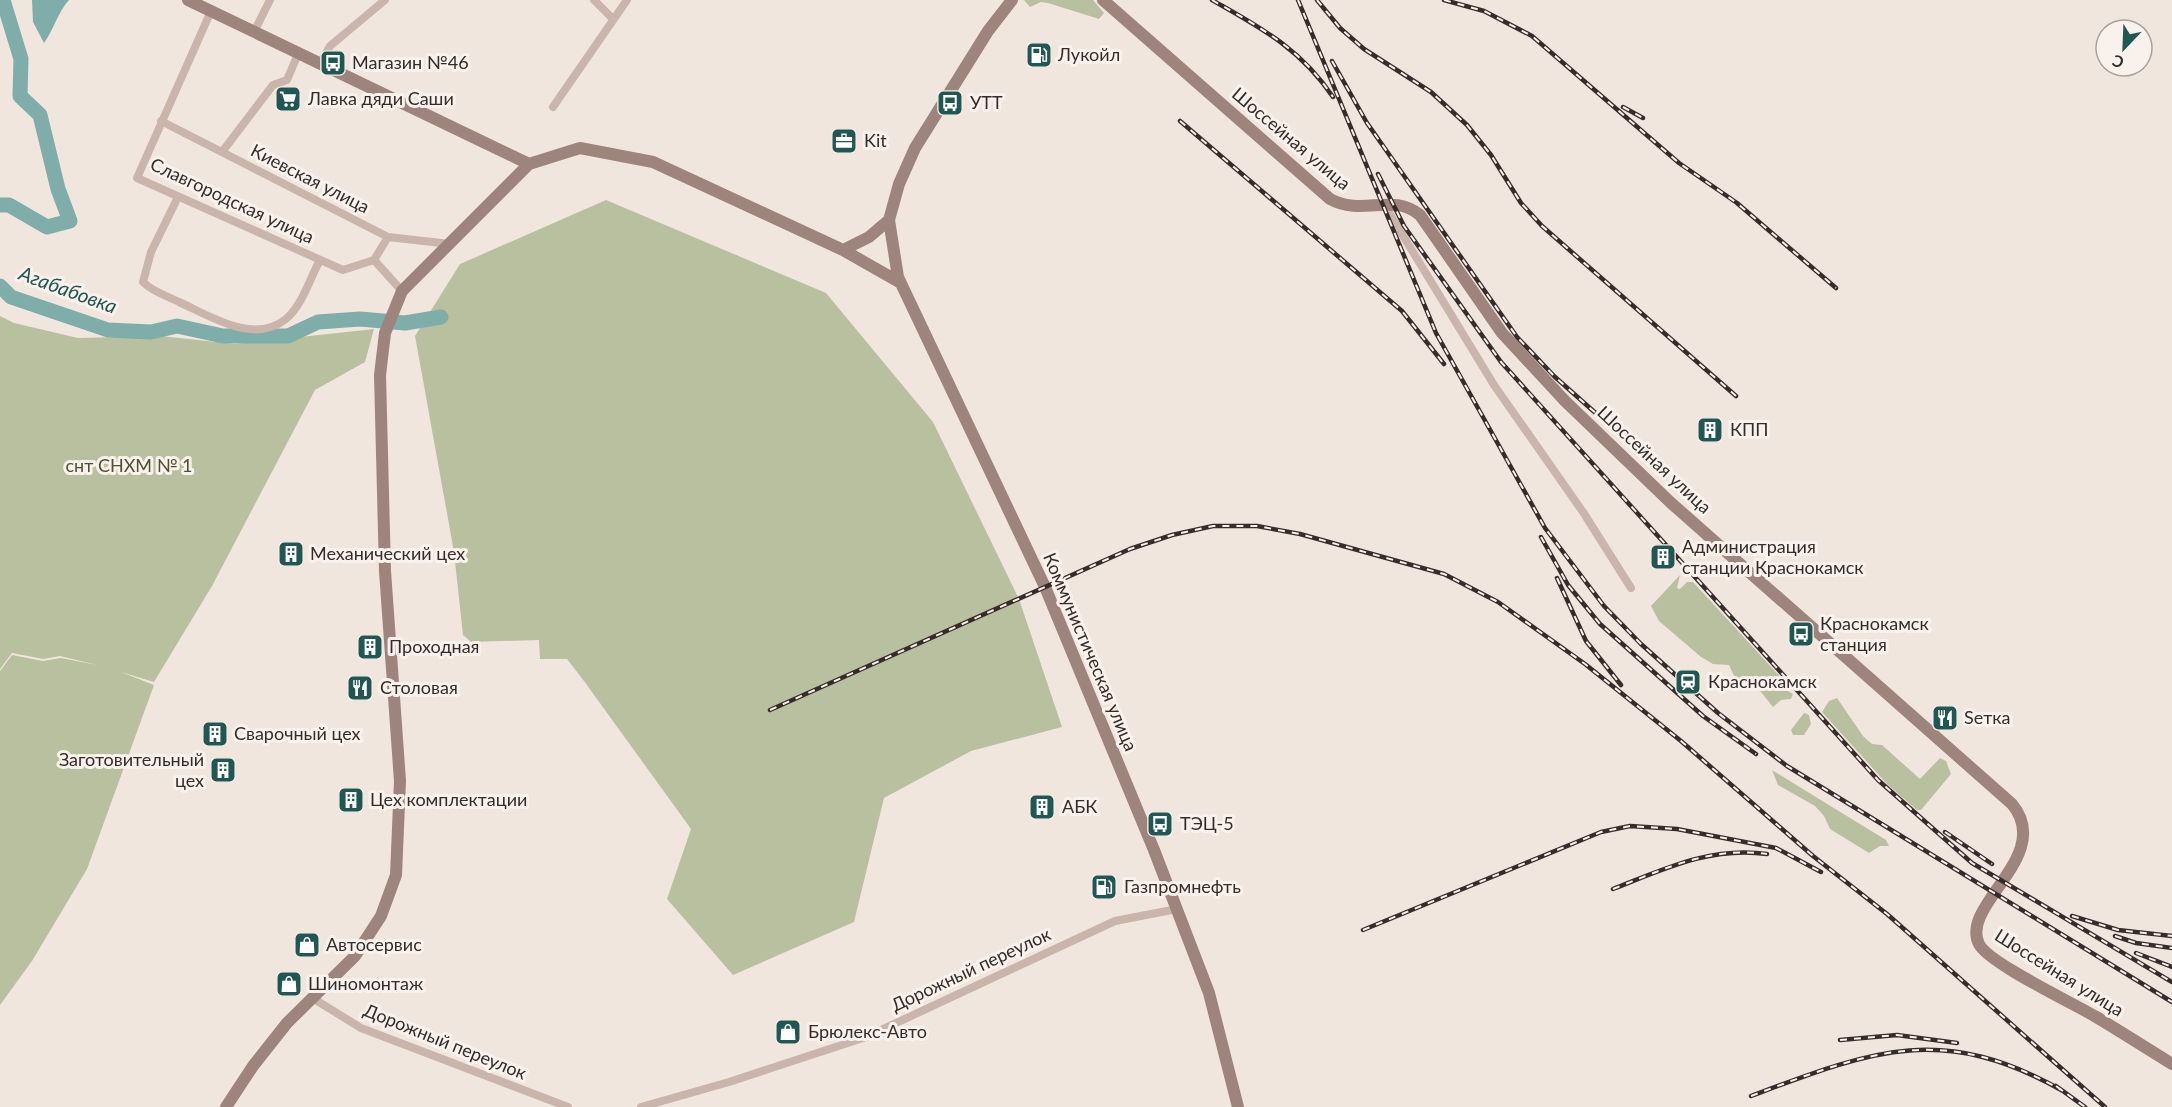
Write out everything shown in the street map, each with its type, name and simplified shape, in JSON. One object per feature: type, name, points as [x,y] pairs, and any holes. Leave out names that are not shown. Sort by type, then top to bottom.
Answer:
[{"type":"main road","points":[[188,0],[529,164]]},
{"type":"main road","points":[[997,17],[1003,0]]},
{"type":"main road","points":[[843,250],[869,237],[889,220],[899,184],[915,148],[997,17],[1012,0]]},
{"type":"main road","name":"Шоссейная улица","points":[[1103,0],[1330,199],[1353,208],[1399,205],[1412,209],[1420,215],[1502,333],[1565,401],[1670,502],[2012,804],[2023,820],[2024,840],[2019,853],[1981,917],[1976,935],[1978,943],[1994,958],[2100,1019],[2172,1064]]},
{"type":"main road","points":[[226,1107],[253,1066],[274,1040],[355,956],[381,916],[396,875],[400,781],[385,571],[380,401],[385,333],[402,291],[529,164],[580,148],[653,162],[843,250],[901,283]]},
{"type":"main road","name":"Коммунистическая улица","points":[[889,220],[901,283],[1045,587],[1177,909],[1215,1012],[1238,1107]]},
{"type":"main road","points":[[869,237],[885,237],[894,250],[888,264],[878,267],[869,265],[864,260],[862,250],[869,237]]},
{"type":"street","points":[[254,32],[270,0]]},
{"type":"street","points":[[320,64],[330,46],[385,0]]},
{"type":"street","points":[[594,0],[614,19]]},
{"type":"street","points":[[553,107],[627,0]]},
{"type":"street","name":"Славгородская улица","points":[[211,11],[136,178],[343,270],[374,260]]},
{"type":"street","points":[[222,152],[273,85],[286,80],[298,54]]},
{"type":"street","name":"Киевская улица","points":[[161,120],[388,237],[450,244]]},
{"type":"street","points":[[178,197],[151,252],[143,282],[152,290],[216,319],[248,329],[276,326],[293,311],[320,260]]},
{"type":"street","points":[[1388,211],[1494,385],[1583,512],[1631,588]]},
{"type":"street","points":[[388,237],[374,260],[402,291]]},
{"type":"street","name":"Дорожный переулок","points":[[641,1107],[729,1082],[866,1037],[1115,921],[1177,909]]},
{"type":"street","name":"Дорожный переулок","points":[[314,999],[362,1028],[568,1107]]},
{"type":"green space","points":[[1024,0],[1093,0],[1104,13],[1099,19],[1048,3],[1041,2],[1030,7]]},
{"type":"green space","points":[[606,200],[826,293],[933,422],[1019,599],[1062,727],[971,751],[884,798],[854,922],[733,975],[667,899],[691,829],[567,659],[540,659],[539,640],[471,642],[463,635],[454,552],[415,336],[460,264]]},
{"type":"green space","name":"снт СНХМ № 1","points":[[0,316],[14,323],[78,338],[161,336],[235,344],[374,329],[365,362],[315,390],[212,586],[154,682],[121,672],[154,685],[87,869],[32,961],[0,1005],[0,671],[12,655],[43,661],[61,658],[97,665],[60,656],[43,659],[12,653],[0,669]]},
{"type":"green space","points":[[1680,575],[1677,588],[1680,589],[1687,582],[1693,582],[1787,684],[1788,691],[1793,694],[1791,699],[1781,700],[1773,707],[1757,687],[1735,678],[1729,665],[1713,664],[1701,657],[1659,621],[1651,606]]},
{"type":"green space","points":[[1837,698],[1863,736],[1872,744],[1882,745],[1920,779],[1940,758],[1946,761],[1951,774],[1921,810],[1917,810],[1887,784],[1822,712],[1829,701]]},
{"type":"green space","points":[[1804,713],[1809,715],[1811,724],[1804,735],[1793,735],[1791,730]]},
{"type":"green space","points":[[1772,770],[1886,840],[1889,846],[1880,846],[1869,853],[1830,829],[1824,816],[1815,806],[1778,785]]},
{"type":"water","points":[[32,0],[69,0],[44,43],[33,22]]},
{"type":"waterway","points":[[0,205],[9,205],[47,227],[70,221],[58,189],[40,115],[20,96],[21,59],[3,0]]},
{"type":"waterway","name":"Агабабовка","points":[[0,286],[11,297],[108,330],[151,332],[177,326],[223,336],[288,336],[318,322],[360,319],[405,323],[441,317]]},
{"type":"railway","points":[[1212,0],[1263,30],[1293,52],[1307,65],[1333,97]]},
{"type":"railway","points":[[1298,0],[1436,333],[1545,528],[1604,606],[1641,644],[1718,713],[1787,766],[2172,1002]]},
{"type":"railway","points":[[1317,0],[1340,28],[1364,49],[1431,92],[1467,125],[1491,155],[1521,203],[1542,226],[1736,396]]},
{"type":"railway","points":[[1444,0],[1484,11],[1532,36],[1679,163],[1737,203],[1836,288]]},
{"type":"railway","points":[[1332,61],[1367,123],[1517,337],[1555,377],[1617,432]]},
{"type":"railway","points":[[1623,107],[1643,118]]},
{"type":"railway","points":[[1180,121],[1402,311],[1444,364]]},
{"type":"railway","points":[[1378,174],[1404,226],[1501,362],[1878,780],[1972,863],[2172,982]]},
{"type":"railway","points":[[770,710],[1130,549],[1172,535],[1213,526],[1257,526],[1300,534],[1444,574],[1498,602],[1585,664],[1681,741],[1813,856],[1887,914],[2105,1107]]},
{"type":"railway","points":[[1541,537],[1568,585],[1600,624],[1703,716],[1756,754]]},
{"type":"railway","points":[[1557,578],[1586,641],[1621,685]]},
{"type":"railway","points":[[1363,930],[1601,832],[1630,826],[1677,829],[1776,848],[1821,872]]},
{"type":"railway","points":[[1945,832],[1992,864]]},
{"type":"railway","points":[[1613,889],[1669,867],[1707,856],[1746,852],[1767,854]]},
{"type":"railway","points":[[2072,916],[2118,930],[2172,936]]},
{"type":"railway","points":[[2115,936],[2136,943],[2172,948]]},
{"type":"railway","points":[[2136,953],[2172,967]]},
{"type":"railway","points":[[1840,1040],[1897,1035],[1957,1043]]},
{"type":"railway","points":[[1751,1096],[1871,1056],[1907,1051],[1943,1050],[1980,1056],[2020,1070],[2063,1091]]},
{"type":"railway","points":[[2056,1086],[2085,1107]]},
{"type":"place","name":"Лукойл","points":[[1039,55]]},
{"type":"place","name":"Магазин №46","points":[[333,63]]},
{"type":"place","name":"Лавка дяди Саши","points":[[288,99]]},
{"type":"place","name":"УТТ","points":[[950,103]]},
{"type":"place","name":"Kit","points":[[844,141]]},
{"type":"place","name":"КПП","points":[[1710,430]]},
{"type":"place","name":"Механический цех","points":[[291,554]]},
{"type":"place","name":"Администрация станции Краснокамск","points":[[1663,557]]},
{"type":"place","name":"Краснокамск станция","points":[[1801,634]]},
{"type":"place","name":"Проходная","points":[[370,647]]},
{"type":"place","name":"Краснокамск","points":[[1688,682]]},
{"type":"place","name":"Столовая","points":[[360,688]]},
{"type":"place","name":"Sетка","points":[[1945,718]]},
{"type":"place","name":"Сварочный цех","points":[[215,734]]},
{"type":"place","name":"Заготовительный цех","points":[[223,770]]},
{"type":"place","name":"Цех комплектации","points":[[351,800]]},
{"type":"place","name":"АБК","points":[[1042,807]]},
{"type":"place","name":"ТЭЦ-5","points":[[1160,824]]},
{"type":"place","name":"Газпромнефть","points":[[1104,887]]},
{"type":"place","name":"Автосервис","points":[[307,945]]},
{"type":"place","name":"Шиномонтаж","points":[[289,984]]},
{"type":"place","name":"Брюлекс-Авто","points":[[788,1032]]}]
